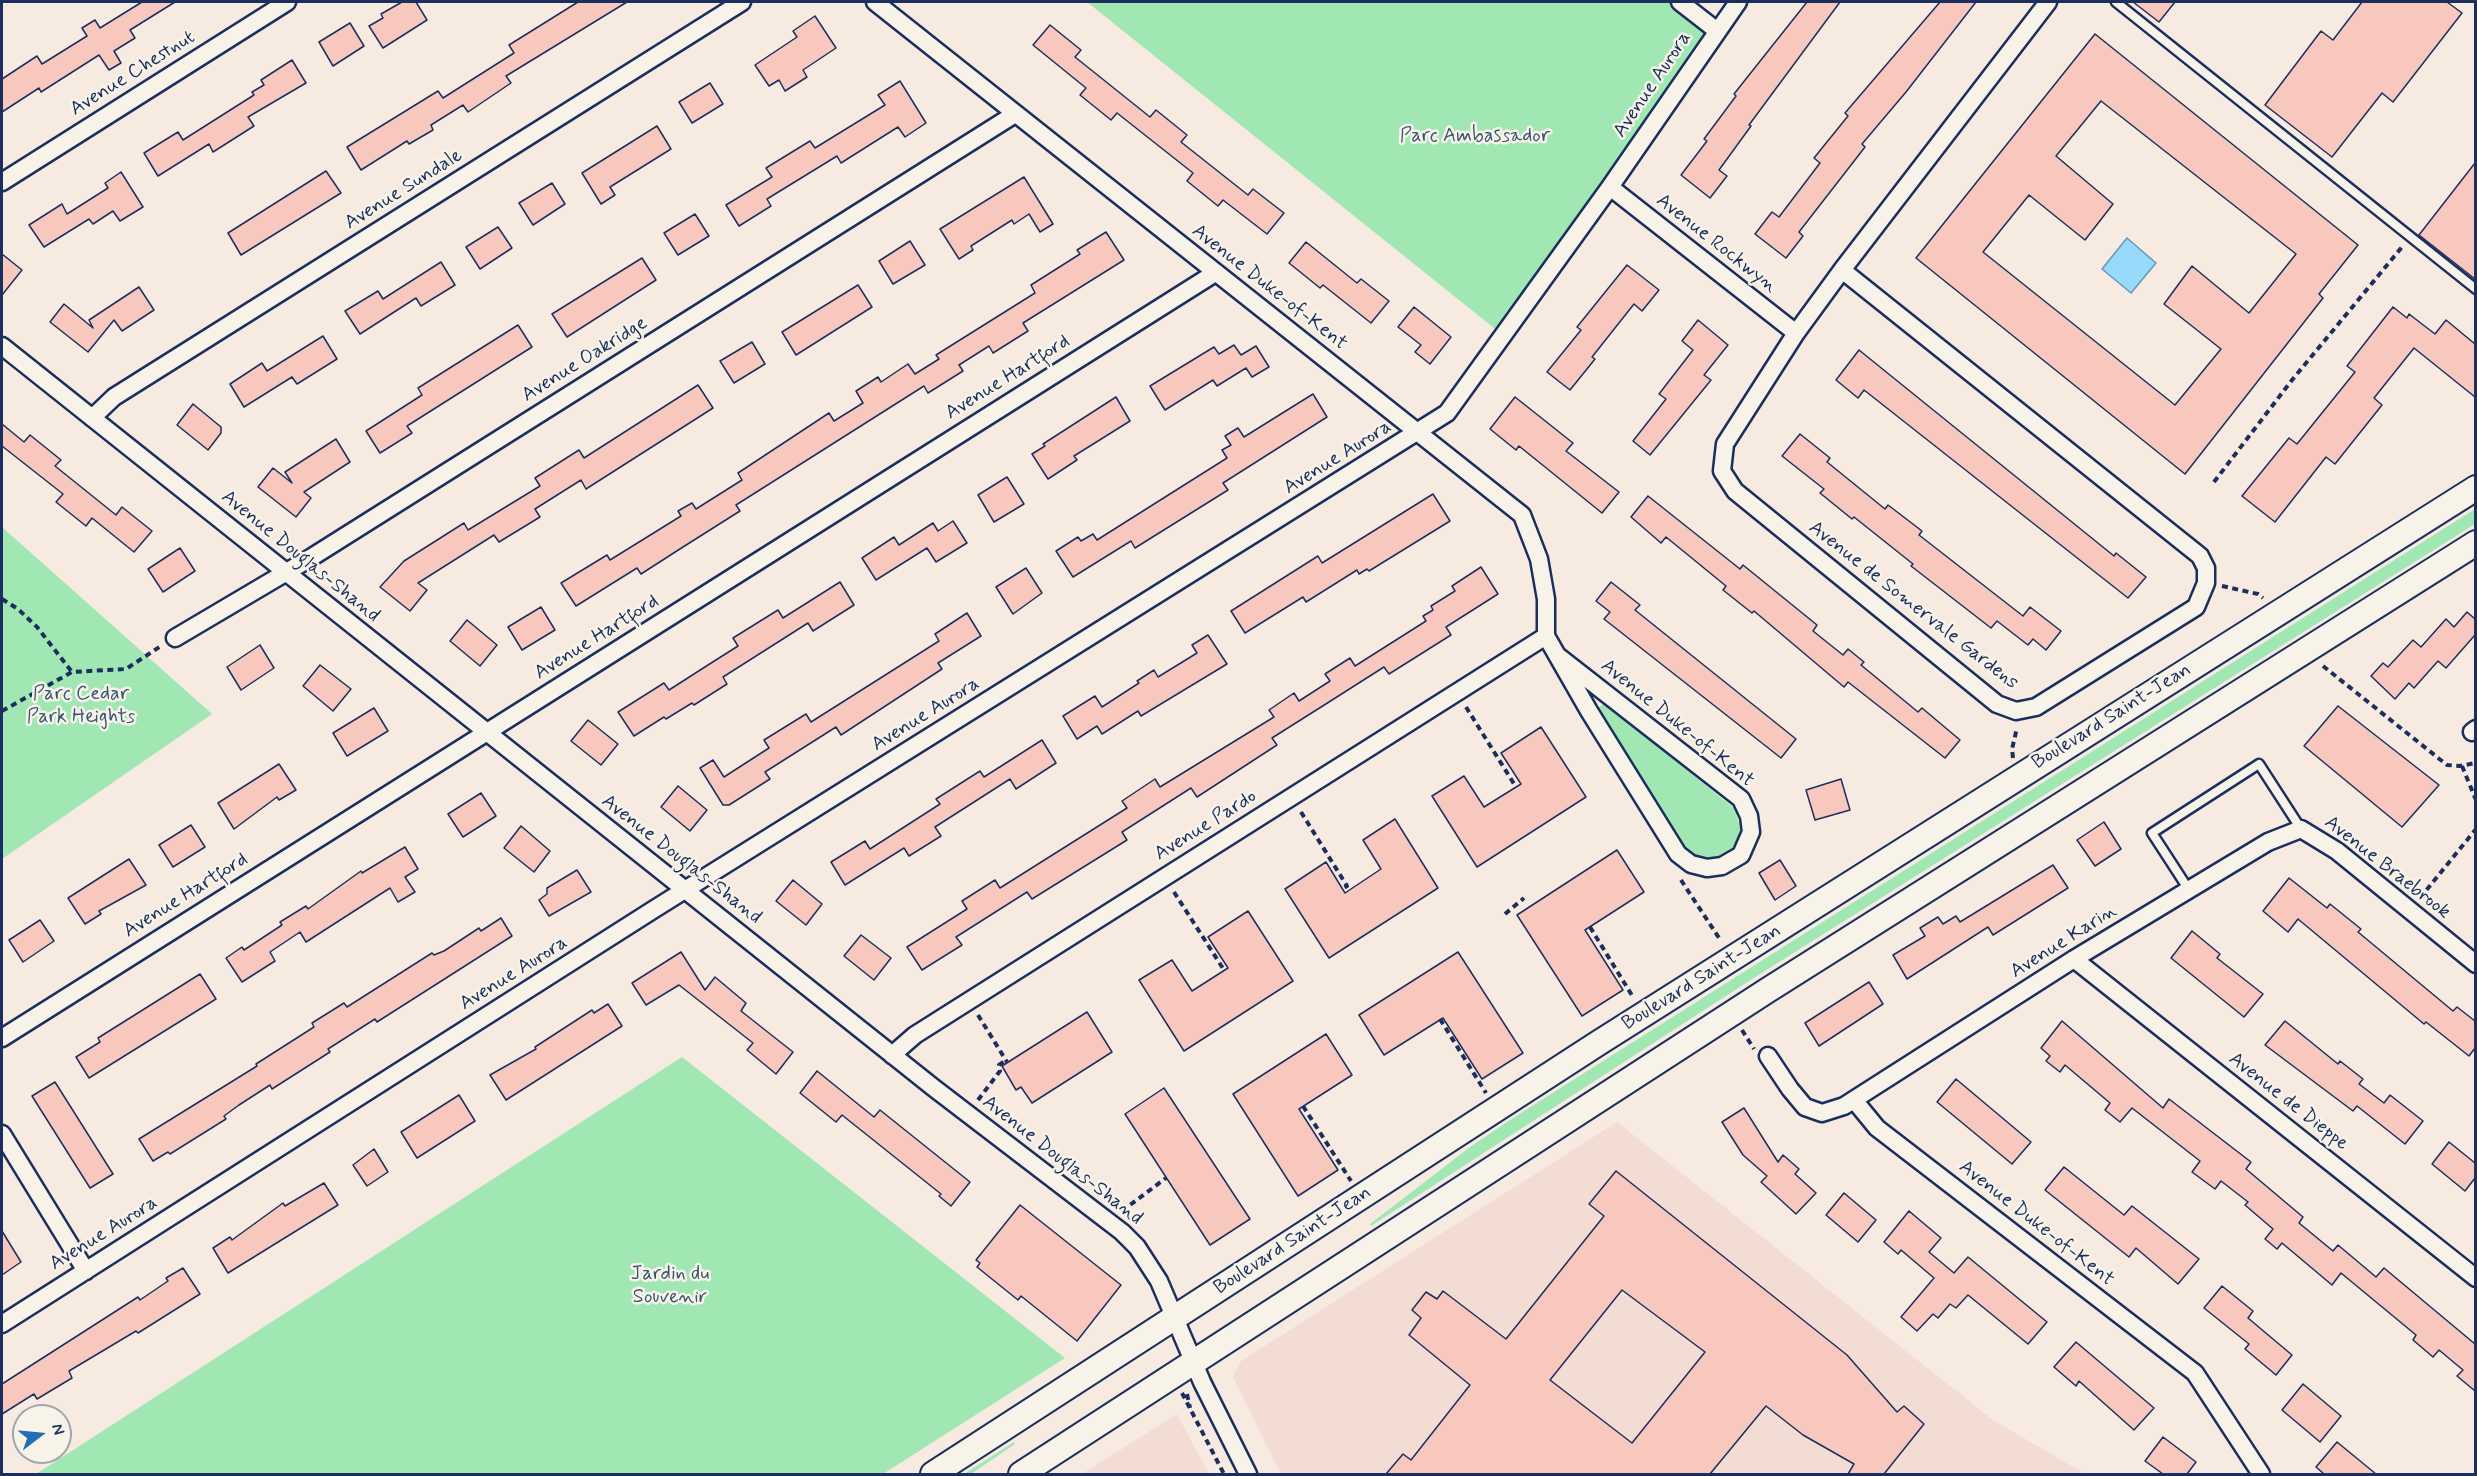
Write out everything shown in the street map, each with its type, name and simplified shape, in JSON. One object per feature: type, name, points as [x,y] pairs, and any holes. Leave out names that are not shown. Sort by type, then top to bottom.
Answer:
[{"type":"main road","name":"Boulevard Saint-Jean","points":[[933,1474],[1629,1024],[2475,488]]},
{"type":"main road","points":[[1021,1474],[1768,990],[2475,543]]},
{"type":"street","name":"Avenue Chestnut","points":[[2,182],[287,2]]},
{"type":"street","name":"Avenue Sundale","points":[[93,418],[114,397],[742,2]]},
{"type":"street","name":"Avenue Duke-of-Kent","points":[[875,2],[1522,515],[1539,559],[1546,599],[1546,636],[1558,656],[1678,854],[1691,864],[1707,868],[1722,866],[1741,855],[1751,832],[1749,816],[1741,799],[1558,656]]},
{"type":"street","points":[[1680,2],[1716,30]]},
{"type":"street","name":"Avenue Aurora","points":[[2,1324],[685,891],[1447,413],[1610,187],[1716,30],[1738,2]]},
{"type":"street","name":"Avenue de Somervale Gardens","points":[[1842,270],[2200,556],[2206,568],[2206,583],[2196,607],[2036,707],[2016,711],[1997,704],[1735,491],[1722,471],[1725,444],[1796,333],[1842,270],[2048,2]]},
{"type":"street","name":"Avenue Oakridge","points":[[175,638],[285,572],[1015,114]]},
{"type":"street","name":"Avenue Rockwyn","points":[[1610,187],[1796,333]]},
{"type":"street","name":"Avenue Hartford","points":[[2,1038],[1215,273]]},
{"type":"street","name":"Avenue Douglas-Shand","points":[[2,346],[685,891],[1130,1240],[1159,1281],[1194,1362],[1248,1474]]},
{"type":"street","name":"Avenue Pardo","points":[[892,1055],[915,1035],[1546,636]]},
{"type":"street","name":"Avenue Karin","points":[[1854,1100],[2074,959],[2268,842],[2301,829]]},
{"type":"street","name":"Avenue Braebrook","points":[[2301,829],[2337,851],[2475,964]]},
{"type":"street","name":"Avenue de Dieppe","points":[[2074,959],[2475,1278]]},
{"type":"street","points":[[1762,1053],[1797,1099],[1815,1112],[1832,1112],[1854,1100]]},
{"type":"street","name":"Avenue Duke-of-Kent","points":[[1854,1100],[1876,1128],[2195,1373],[2261,1474]]},
{"type":"street","points":[[2,1134],[86,1271]]},
{"type":"lane","points":[[2116,2],[2475,289]]},
{"type":"lane","points":[[2189,890],[2152,833],[2259,764],[2301,829]]},
{"type":"path","points":[[2214,482],[2292,380],[2410,238]]},
{"type":"path","points":[[2218,585],[2258,594],[2265,599]]},
{"type":"path","points":[[2,599],[18,609],[37,627],[72,672]]},
{"type":"path","points":[[2,711],[72,672],[126,669],[175,638]]},
{"type":"path","points":[[2320,663],[2447,765],[2462,766],[2475,763]]},
{"type":"path","points":[[1465,707],[1516,787]]},
{"type":"path","points":[[2013,758],[2017,724]]},
{"type":"path","points":[[2462,766],[2475,800]]},
{"type":"path","points":[[1300,812],[1347,886],[1342,889]]},
{"type":"path","points":[[2417,902],[2475,829]]},
{"type":"path","points":[[1677,873],[1722,942]]},
{"type":"path","points":[[1173,891],[1224,970]]},
{"type":"path","points":[[1505,914],[1524,898]]},
{"type":"path","points":[[1590,927],[1634,998]]},
{"type":"path","points":[[978,1015],[1007,1061],[999,1065],[1000,1071],[978,1100]]},
{"type":"path","points":[[1440,1019],[1486,1093]]},
{"type":"path","points":[[1742,1029],[1762,1053]]},
{"type":"path","points":[[1303,1106],[1351,1181]]},
{"type":"path","points":[[1122,1211],[1166,1178]]},
{"type":"path","points":[[1190,1408],[1224,1474]]},
{"type":"shaded area","points":[[1617,1122],[1993,1420],[2085,1474],[1281,1474],[1233,1377],[1241,1361]]},
{"type":"shaded area","points":[[1177,1414],[1209,1474],[1082,1474]]},
{"type":"green space","name":"Parc Ambassador","points":[[1087,2],[1680,2],[1716,30],[1504,336]]},
{"type":"green space","points":[[2475,509],[2475,524],[1749,981],[1371,1226],[1370,1224],[1470,1147],[1510,1120]]},
{"type":"green space","name":"Parc Cedar Park Heights","points":[[2,527],[212,714],[2,859]]},
{"type":"green space","points":[[1604,703],[1735,809],[1741,831],[1739,840],[1727,854],[1706,859],[1691,853],[1685,847],[1597,709]]},
{"type":"green space","name":"Jardin du Souvenir","points":[[682,1057],[1065,1358],[883,1474],[36,1474],[51,1464],[72,1464],[72,1451]]},
{"type":"green space","points":[[1014,1442],[1015,1444],[971,1474],[964,1474]]},
{"type":"water","points":[[2127,238],[2156,263],[2131,293],[2102,269]]},
{"type":"building","points":[[142,2],[175,2],[130,30],[135,38],[114,51],[121,63],[109,70],[99,55],[41,92],[39,88],[2,112],[2,79],[37,56],[42,64],[87,36],[82,28],[95,20],[100,28]]},
{"type":"building","points":[[402,2],[416,2],[427,20],[383,48],[369,26],[383,18],[381,14]]},
{"type":"building","points":[[578,2],[627,2],[506,76],[511,83],[468,112],[463,105],[431,125],[433,130],[409,144],[407,141],[361,170],[347,147],[438,91],[443,98],[514,53],[509,45]]},
{"type":"building","points":[[1807,2],[1840,2],[1749,125],[1751,126],[1719,170],[1727,176],[1710,198],[1681,175],[1707,141],[1704,139],[1736,96],[1734,94]]},
{"type":"building","points":[[1940,2],[1976,2],[1862,144],[1865,147],[1799,232],[1803,236],[1786,258],[1755,234],[1772,212],[1779,217],[1820,163],[1814,158],[1848,116],[1845,113]]},
{"type":"building","points":[[2133,2],[2175,2],[2159,22]]},
{"type":"building","points":[[2362,2],[2447,2],[2462,13],[2393,102],[2382,93],[2332,157],[2265,105],[2321,31],[2333,40]]},
{"type":"building","points":[[815,16],[836,48],[803,70],[807,77],[785,91],[779,80],[769,86],[755,65],[797,37],[793,31]]},
{"type":"building","points":[[350,23],[364,46],[333,66],[319,42]]},
{"type":"building","points":[[1050,25],[1081,50],[1075,57],[1150,117],[1156,110],[1187,135],[1181,142],[1248,195],[1253,189],[1284,213],[1267,234],[1223,200],[1218,206],[1187,181],[1193,173],[1117,113],[1111,120],[1080,95],[1086,88],[1033,45]]},
{"type":"building","points":[[2095,34],[2358,245],[2319,294],[2323,298],[2185,474],[1916,258]],"holes":[[[2101,101],[2296,254],[2249,313],[2192,266],[2164,304],[2221,349],[2175,405],[1983,252],[2029,195],[2085,240],[2113,204],[2056,156]]]},
{"type":"building","points":[[292,60],[306,83],[248,117],[254,126],[213,152],[209,144],[158,176],[144,153],[178,132],[183,140],[254,95],[252,92],[264,85],[261,80]]},
{"type":"building","points":[[900,81],[926,123],[905,137],[898,127],[841,163],[837,156],[767,199],[771,206],[739,226],[726,205],[772,177],[766,168],[810,141],[815,148],[885,105],[878,95]]},
{"type":"building","points":[[710,83],[723,104],[692,123],[679,102]]},
{"type":"building","points":[[657,126],[671,149],[610,187],[615,195],[601,204],[582,173]]},
{"type":"building","points":[[2475,163],[2475,279],[2419,235]]},
{"type":"building","points":[[326,171],[341,193],[241,255],[228,233]]},
{"type":"building","points":[[121,172],[143,207],[120,221],[113,211],[93,224],[89,219],[44,247],[29,225],[62,204],[67,214],[108,188],[105,183]]},
{"type":"building","points":[[1024,177],[1053,224],[1040,232],[1029,214],[1014,224],[1012,220],[971,246],[973,250],[959,259],[940,229]]},
{"type":"building","points":[[552,183],[565,204],[533,225],[519,203]]},
{"type":"building","points":[[695,214],[709,236],[678,255],[664,233]]},
{"type":"building","points":[[498,227],[512,248],[480,269],[466,247]]},
{"type":"building","points":[[1106,232],[1124,260],[1023,323],[1028,331],[993,353],[989,346],[959,365],[963,371],[928,393],[924,386],[736,505],[740,511],[641,574],[637,568],[576,606],[561,583],[607,555],[610,560],[681,516],[678,511],[692,503],[696,509],[742,480],[738,473],[829,413],[834,421],[863,403],[856,391],[878,377],[881,382],[908,364],[915,374],[939,359],[936,355],[1035,293],[1031,285],[1080,254],[1077,250]]},
{"type":"building","points":[[910,241],[925,265],[893,284],[879,261]]},
{"type":"building","points":[[1306,242],[1357,283],[1361,279],[1389,301],[1371,323],[1323,285],[1320,288],[1289,263]]},
{"type":"building","points":[[2,254],[22,270],[2,295]]},
{"type":"building","points":[[642,258],[656,280],[567,337],[552,314]]},
{"type":"building","points":[[441,262],[455,285],[421,306],[416,298],[360,334],[345,311],[378,291],[383,299]]},
{"type":"building","points":[[1627,265],[1659,290],[1642,311],[1634,304],[1592,357],[1595,359],[1570,390],[1547,372],[1581,330],[1577,327]]},
{"type":"building","points":[[858,285],[872,307],[796,355],[782,332]]},
{"type":"building","points":[[139,287],[154,310],[122,331],[114,320],[88,352],[50,322],[64,304],[93,328],[89,320]]},
{"type":"building","points":[[1414,307],[1451,337],[1430,364],[1415,352],[1421,345],[1398,327]]},
{"type":"building","points":[[2393,307],[2407,318],[2409,314],[2435,334],[2446,320],[2475,344],[2475,397],[2414,348],[2374,398],[2382,405],[2335,464],[2326,457],[2275,522],[2242,496],[2289,438],[2297,444],[2355,372],[2347,366]]},
{"type":"building","points":[[1698,320],[1728,345],[1704,375],[1711,380],[1650,455],[1633,441],[1666,399],[1659,394],[1693,350],[1682,341]]},
{"type":"building","points":[[518,325],[532,347],[407,426],[412,433],[380,453],[366,431],[422,395],[418,388]]},
{"type":"building","points":[[323,336],[337,359],[297,384],[292,377],[244,407],[230,384],[262,363],[267,371]]},
{"type":"building","points":[[752,342],[765,364],[734,383],[720,361]]},
{"type":"building","points":[[1234,345],[1241,355],[1256,346],[1269,367],[1252,377],[1246,368],[1217,386],[1213,380],[1165,410],[1150,386],[1214,347],[1219,354]]},
{"type":"building","points":[[1859,350],[2114,556],[2116,553],[2146,577],[2128,598],[1864,390],[1858,398],[1836,380]]},
{"type":"building","points":[[698,385],[713,408],[586,489],[581,480],[535,509],[540,517],[499,542],[494,535],[418,583],[427,590],[410,611],[380,587],[404,561],[464,523],[468,530],[540,486],[535,478],[579,450],[584,458]]},
{"type":"building","points":[[1313,394],[1327,417],[1223,483],[1228,490],[1135,548],[1131,541],[1073,577],[1056,551],[1078,537],[1081,541],[1093,534],[1097,540],[1227,458],[1222,450],[1231,445],[1225,436],[1238,428],[1244,437]]},
{"type":"building","points":[[1116,397],[1130,421],[1074,456],[1077,460],[1048,479],[1032,454],[1045,446],[1043,444]]},
{"type":"building","points":[[1515,397],[1573,443],[1566,451],[1619,492],[1602,513],[1519,446],[1516,450],[1490,429]]},
{"type":"building","points":[[193,404],[221,427],[221,433],[208,450],[177,425]]},
{"type":"building","points":[[2,424],[24,442],[30,435],[61,460],[55,466],[116,515],[122,507],[152,531],[134,552],[92,518],[86,526],[56,502],[63,494],[2,446]]},
{"type":"building","points":[[1800,434],[1830,458],[1827,462],[1885,509],[1888,505],[1922,531],[1919,535],[2023,616],[2030,607],[2061,631],[2046,650],[2033,639],[2028,645],[1997,621],[1991,628],[1911,566],[1913,564],[1854,517],[1852,519],[1820,493],[1824,489],[1782,456]]},
{"type":"building","points":[[336,439],[350,462],[304,492],[311,498],[296,517],[258,487],[273,468],[292,483],[285,472]]},
{"type":"building","points":[[1007,477],[1024,504],[994,522],[978,495]]},
{"type":"building","points":[[1433,494],[1450,521],[1369,571],[1367,569],[1359,574],[1357,570],[1306,602],[1303,597],[1245,633],[1231,611],[1318,556],[1322,563]]},
{"type":"building","points":[[1648,496],[1740,569],[1743,565],[1817,625],[1813,631],[1843,655],[1848,649],[1864,662],[1861,665],[1918,712],[1922,708],[1960,740],[1945,758],[1848,682],[1844,687],[1754,611],[1752,613],[1723,590],[1726,586],[1666,537],[1661,543],[1631,517]]},
{"type":"building","points":[[953,521],[967,543],[936,562],[927,548],[876,580],[862,558],[894,537],[899,545],[933,523],[938,531]]},
{"type":"building","points":[[180,548],[195,571],[163,592],[148,569]]},
{"type":"building","points":[[1481,567],[1498,594],[1446,627],[1451,635],[1389,674],[1384,667],[1272,738],[1277,745],[1197,797],[1191,788],[1122,832],[1127,840],[1032,899],[1027,892],[956,937],[962,945],[922,970],[907,947],[967,909],[962,901],[995,880],[1000,888],[1127,808],[1122,801],[1155,779],[1160,787],[1274,717],[1269,710],[1294,693],[1299,701],[1330,681],[1325,674],[1350,658],[1355,666],[1426,621],[1423,616],[1433,610],[1431,606],[1455,591],[1452,586]]},
{"type":"building","points":[[1026,568],[1042,593],[1013,614],[996,587]]},
{"type":"building","points":[[840,582],[854,605],[813,631],[808,623],[723,677],[727,684],[694,705],[692,703],[666,719],[664,717],[634,736],[618,712],[664,683],[669,690],[738,646],[733,638],[778,610],[783,618]]},
{"type":"building","points":[[1611,582],[1640,605],[1635,610],[1796,739],[1781,758],[1604,619],[1610,612],[1596,601]]},
{"type":"building","points":[[541,607],[555,630],[522,650],[508,627]]},
{"type":"building","points":[[2467,612],[2475,619],[2475,635],[2446,668],[2438,661],[2414,688],[2409,683],[2395,699],[2371,676],[2383,663],[2388,667],[2413,640],[2421,647],[2446,619],[2454,627]]},
{"type":"building","points":[[967,613],[981,636],[938,663],[942,669],[841,735],[836,727],[765,772],[770,779],[729,805],[723,805],[700,768],[713,760],[724,777],[769,748],[764,740],[806,714],[811,722],[939,641],[935,634]]},
{"type":"building","points":[[467,620],[497,645],[480,666],[450,641]]},
{"type":"building","points":[[1208,635],[1227,664],[1141,716],[1138,711],[1102,734],[1097,726],[1077,739],[1063,716],[1095,696],[1102,707],[1139,683],[1137,681],[1154,670],[1158,677],[1197,653],[1192,645]]},
{"type":"building","points":[[260,645],[274,668],[241,690],[227,667]]},
{"type":"building","points":[[320,665],[351,689],[333,711],[303,686]]},
{"type":"building","points":[[2338,706],[2439,785],[2402,827],[2304,746]]},
{"type":"building","points":[[374,708],[388,731],[347,756],[333,733]]},
{"type":"building","points":[[588,720],[618,744],[601,765],[571,741]]},
{"type":"building","points":[[1541,727],[1586,797],[1477,867],[1432,796],[1464,776],[1484,807],[1521,784],[1501,753]]},
{"type":"building","points":[[1042,740],[1056,763],[1016,789],[1010,779],[935,827],[941,836],[909,856],[904,848],[845,885],[831,862],[865,841],[870,849],[940,804],[936,799],[980,771],[984,777]]},
{"type":"building","points":[[279,764],[296,790],[279,800],[277,797],[234,829],[218,803]]},
{"type":"building","points":[[1841,779],[1850,810],[1815,820],[1806,790]]},
{"type":"building","points":[[678,786],[707,810],[690,831],[661,807]]},
{"type":"building","points":[[481,793],[496,816],[463,837],[448,814]]},
{"type":"building","points":[[1395,819],[1438,888],[1329,958],[1285,889],[1326,862],[1345,893],[1381,869],[1363,840]]},
{"type":"building","points":[[2104,822],[2121,849],[2095,866],[2077,840]]},
{"type":"building","points":[[191,825],[205,847],[173,867],[159,845]]},
{"type":"building","points":[[521,826],[550,851],[534,872],[504,848]]},
{"type":"building","points":[[405,847],[418,869],[405,877],[415,892],[398,902],[390,888],[306,942],[300,932],[270,952],[275,961],[242,982],[226,958],[242,947],[244,950],[282,925],[280,922],[306,906],[308,909],[361,871],[362,873]]},
{"type":"building","points":[[1617,850],[1644,892],[1585,930],[1623,990],[1582,1016],[1517,915]]},
{"type":"building","points":[[129,859],[146,885],[99,911],[101,914],[85,924],[68,898]]},
{"type":"building","points":[[1780,860],[1796,886],[1775,900],[1759,873]]},
{"type":"building","points":[[2053,865],[2068,888],[1993,935],[1988,927],[1907,979],[1893,955],[1925,936],[1920,928],[1938,917],[1943,924],[1956,916],[1960,922]]},
{"type":"building","points":[[577,870],[591,892],[549,916],[539,900],[547,894],[547,888]]},
{"type":"building","points":[[2289,878],[2327,908],[2330,904],[2361,929],[2358,932],[2453,1011],[2457,1007],[2475,1021],[2475,1048],[2469,1056],[2426,1022],[2424,1024],[2298,919],[2288,932],[2263,911]]},
{"type":"building","points":[[793,880],[822,904],[806,925],[776,901]]},
{"type":"building","points":[[1248,911],[1293,981],[1184,1051],[1139,980],[1172,960],[1192,991],[1228,968],[1208,937]]},
{"type":"building","points":[[501,918],[512,936],[377,1022],[375,1019],[328,1049],[330,1052],[272,1089],[270,1085],[224,1116],[226,1119],[170,1154],[168,1152],[153,1161],[139,1139],[257,1066],[256,1064],[314,1027],[312,1023],[344,1003],[347,1007],[432,953],[434,955],[444,951],[479,928],[481,931]]},
{"type":"building","points":[[40,920],[54,941],[23,962],[9,940]]},
{"type":"building","points":[[2192,931],[2220,954],[2217,958],[2263,994],[2244,1017],[2171,958]]},
{"type":"building","points":[[861,935],[891,958],[874,980],[844,956]]},
{"type":"building","points":[[681,952],[705,990],[715,977],[746,1003],[741,1011],[793,1052],[776,1074],[747,1050],[753,1043],[679,985],[646,1005],[632,983]]},
{"type":"building","points":[[1458,952],[1523,1053],[1482,1079],[1443,1018],[1384,1055],[1359,1015]]},
{"type":"building","points":[[200,974],[216,999],[89,1078],[76,1057],[100,1042],[98,1038]]},
{"type":"building","points":[[1869,982],[1883,1004],[1819,1046],[1805,1023]]},
{"type":"building","points":[[608,1004],[622,1026],[506,1100],[490,1075],[536,1049],[535,1047],[592,1010],[594,1013]]},
{"type":"building","points":[[1087,1012],[1112,1052],[1032,1103],[1021,1087],[1016,1090],[1002,1066]]},
{"type":"building","points":[[2062,1021],[2163,1108],[2169,1099],[2251,1162],[2246,1169],[2303,1217],[2299,1223],[2333,1251],[2338,1245],[2376,1277],[2384,1268],[2475,1344],[2475,1391],[2457,1376],[2463,1370],[2439,1350],[2433,1357],[2413,1340],[2416,1335],[2341,1273],[2332,1285],[2282,1243],[2277,1249],[2265,1239],[2273,1229],[2245,1205],[2248,1202],[2221,1181],[2215,1189],[2192,1172],[2200,1161],[2132,1108],[2120,1122],[2105,1110],[2110,1103],[2065,1065],[2060,1072],[2046,1061],[2050,1056],[2041,1048]]},
{"type":"building","points":[[2285,1021],[2338,1064],[2340,1061],[2363,1079],[2359,1084],[2384,1103],[2390,1095],[2423,1121],[2405,1144],[2357,1106],[2353,1111],[2265,1045]]},
{"type":"building","points":[[1326,1034],[1352,1075],[1299,1109],[1338,1170],[1298,1196],[1233,1094]]},
{"type":"building","points":[[817,1071],[874,1117],[880,1110],[970,1182],[951,1206],[939,1196],[941,1194],[842,1115],[836,1122],[800,1093]]},
{"type":"building","points":[[1956,1079],[2031,1142],[2012,1164],[1937,1102]]},
{"type":"building","points":[[55,1082],[113,1174],[90,1188],[32,1096]]},
{"type":"building","points":[[1164,1088],[1250,1219],[1210,1245],[1125,1114]]},
{"type":"building","points":[[459,1095],[475,1121],[417,1158],[401,1132]]},
{"type":"building","points":[[1744,1108],[1778,1162],[1783,1155],[1799,1169],[1795,1174],[1816,1193],[1796,1214],[1761,1182],[1767,1176],[1743,1155],[1722,1122]]},
{"type":"building","points":[[2449,1142],[2475,1163],[2475,1178],[2465,1191],[2432,1164]]},
{"type":"building","points":[[374,1149],[388,1172],[367,1186],[353,1165]]},
{"type":"building","points":[[2064,1167],[2124,1215],[2132,1206],[2199,1259],[2178,1284],[2136,1248],[2129,1257],[2045,1190]]},
{"type":"building","points":[[1616,1171],[1847,1355],[1897,1412],[1904,1406],[1924,1424],[1884,1474],[1848,1474],[1854,1464],[1803,1435],[1766,1406],[1710,1474],[1386,1474],[1403,1454],[1411,1460],[1470,1385],[1409,1335],[1421,1318],[1412,1310],[1426,1292],[1437,1299],[1443,1291],[1506,1339],[1604,1216],[1589,1204]],"holes":[[[1622,1290],[1705,1352],[1632,1443],[1550,1380]]]},
{"type":"building","points":[[324,1183],[338,1205],[228,1273],[213,1248],[230,1237],[232,1240],[283,1203],[285,1206]]},
{"type":"building","points":[[1844,1193],[1876,1220],[1858,1242],[1826,1215]]},
{"type":"building","points":[[1020,1205],[1121,1285],[1077,1341],[1021,1296],[1018,1300],[977,1267],[980,1263],[976,1260]]},
{"type":"building","points":[[1909,1211],[1941,1238],[1929,1252],[1954,1273],[1968,1257],[2047,1322],[2028,1344],[1968,1295],[1956,1308],[1950,1304],[1938,1318],[1933,1314],[1917,1331],[1901,1317],[1934,1278],[1901,1250],[1898,1254],[1884,1242]]},
{"type":"building","points":[[2,1231],[21,1262],[2,1275]]},
{"type":"building","points":[[183,1268],[200,1294],[138,1333],[136,1331],[69,1371],[72,1378],[37,1399],[34,1394],[18,1404],[12,1404],[12,1408],[2,1414],[2,1384],[138,1297],[140,1300],[168,1281],[166,1278]]},
{"type":"building","points":[[2222,1286],[2253,1311],[2248,1318],[2292,1355],[2276,1375],[2245,1349],[2249,1344],[2204,1308]]},
{"type":"building","points":[[2076,1342],[2154,1408],[2134,1430],[2079,1381],[2076,1386],[2054,1367]]},
{"type":"building","points":[[2303,1384],[2341,1416],[2320,1442],[2282,1410]]},
{"type":"building","points":[[2163,1437],[2196,1462],[2187,1474],[2163,1474],[2145,1461]]},
{"type":"building","points":[[2337,1442],[2376,1474],[2324,1474],[2316,1467]]}]
